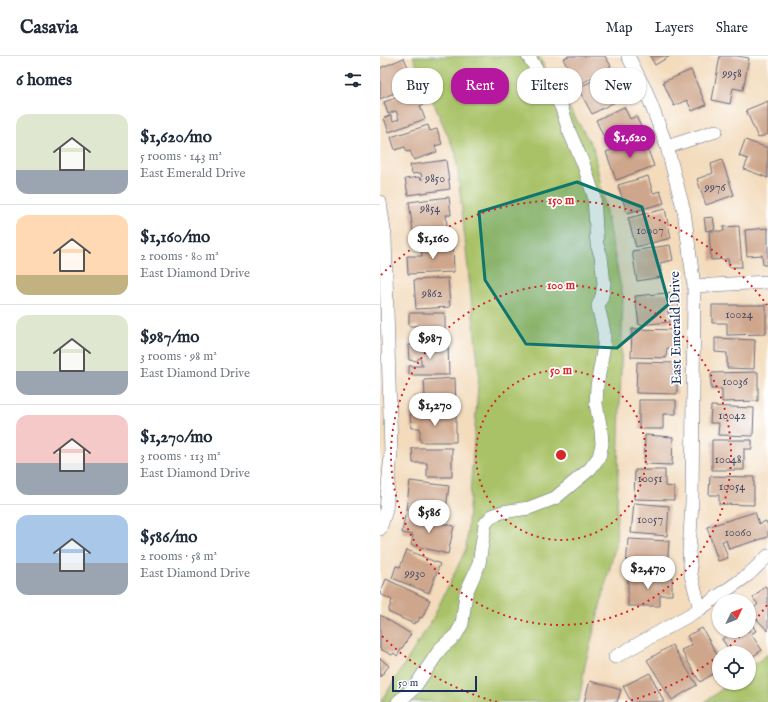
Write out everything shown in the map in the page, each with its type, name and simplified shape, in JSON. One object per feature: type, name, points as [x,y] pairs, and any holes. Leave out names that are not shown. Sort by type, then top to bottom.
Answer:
[{"type":"street","points":[[398,702],[414,688],[441,648],[456,635],[462,624],[466,593],[479,564],[485,524],[492,516],[502,512],[529,508],[556,498],[590,469],[599,457],[602,444],[596,404],[597,386],[604,345],[604,332],[598,306],[602,296],[604,284],[601,256],[597,245],[594,196],[583,163],[568,131],[560,106],[528,56]]},
{"type":"street","name":"East Emerald Drive","points":[[628,56],[646,91],[667,147],[684,211],[694,286],[692,502],[689,552],[691,575],[700,609]]},
{"type":"street","points":[[667,147],[716,131]]},
{"type":"street","points":[[380,202],[391,453],[380,529]]},
{"type":"street","points":[[694,286],[768,282]]},
{"type":"street","points":[[615,657],[700,609],[748,575],[768,556]]},
{"type":"highlighted area","points":[[577,182],[642,207],[669,304],[617,348],[526,344],[485,280],[479,212]]},
{"type":"green space","points":[[413,56],[538,56],[545,68],[517,68],[517,104],[567,104],[593,147],[623,297],[616,544],[585,665],[579,702],[381,702],[432,620],[466,549],[479,373],[456,154],[434,104],[443,104],[443,68],[418,68]]},
{"type":"green space","points":[[768,654],[768,702],[705,702],[721,690],[756,690],[756,663]]},
{"type":"building","points":[[568,56],[605,56],[611,66],[608,68],[590,68],[590,78],[582,83],[582,68],[569,68],[563,59]]},
{"type":"building","points":[[650,56],[670,56],[655,65]]},
{"type":"building","points":[[720,56],[749,58],[743,90],[733,88],[730,104],[712,100]]},
{"type":"building","points":[[404,58],[408,68],[392,68],[392,94],[380,99],[380,68]]},
{"type":"building","points":[[691,70],[706,105],[692,111],[687,100],[674,106],[663,82]]},
{"type":"building","points":[[590,82],[590,104],[611,104],[592,114],[582,95],[582,86]]},
{"type":"building","points":[[392,99],[392,104],[423,104],[420,106],[425,119],[389,132],[384,118],[391,115],[393,121],[399,119],[396,111],[388,114],[384,102]]},
{"type":"building","points":[[768,101],[768,134],[758,138],[746,110]]},
{"type":"building","points":[[624,107],[630,119],[636,116],[643,131],[608,146],[596,120]]},
{"type":"building","points":[[428,125],[430,131],[437,129],[442,144],[435,146],[437,152],[414,160],[410,151],[407,152],[405,147],[395,150],[391,137]]},
{"type":"building","points":[[644,139],[654,166],[616,180],[606,152]]},
{"type":"building","points":[[745,140],[768,148],[768,178],[744,169],[748,159],[739,156]]},
{"type":"building","points":[[446,160],[450,189],[408,195],[405,179],[419,177],[422,180],[421,173],[412,174],[410,165]]},
{"type":"building","points":[[722,160],[734,195],[706,205],[697,179],[713,173],[711,164]]},
{"type":"building","points":[[648,176],[653,193],[660,191],[664,203],[627,213],[618,185]]},
{"type":"building","points":[[449,197],[451,215],[446,215],[447,227],[413,231],[409,202]]},
{"type":"building","points":[[665,209],[671,238],[636,247],[628,218]]},
{"type":"building","points":[[713,217],[715,229],[706,231],[704,218]]},
{"type":"building","points":[[739,226],[742,267],[729,267],[728,259],[711,260],[709,231],[724,231],[723,227]]},
{"type":"building","points":[[768,228],[768,265],[763,265],[762,255],[747,256],[745,230]]},
{"type":"building","points":[[453,244],[454,272],[408,274],[407,256],[422,256],[421,245]]},
{"type":"building","points":[[670,245],[673,260],[660,263],[662,277],[637,281],[632,251]]},
{"type":"building","points":[[448,278],[450,307],[416,309],[414,280]]},
{"type":"building","points":[[677,292],[679,310],[668,311],[670,322],[639,325],[635,296]]},
{"type":"building","points":[[712,305],[766,305],[766,334],[727,335],[727,323],[712,323]]},
{"type":"building","points":[[409,313],[445,313],[445,340],[418,341],[418,326],[409,326]]},
{"type":"building","points":[[632,329],[678,330],[678,348],[667,348],[666,358],[631,357]]},
{"type":"building","points":[[715,338],[755,340],[754,369],[727,368],[727,353],[715,352]]},
{"type":"building","points":[[408,345],[448,345],[449,375],[409,375],[409,366],[423,366],[423,364],[421,364],[421,359],[419,358],[417,361],[409,360]]},
{"type":"building","points":[[637,362],[677,363],[677,394],[636,393]]},
{"type":"building","points":[[758,372],[758,401],[722,402],[722,389],[711,389],[711,373]]},
{"type":"building","points":[[455,378],[456,408],[419,410],[418,397],[425,396],[424,380]]},
{"type":"building","points":[[639,400],[676,400],[676,414],[663,414],[663,429],[639,429]]},
{"type":"building","points":[[711,406],[754,408],[753,436],[718,435],[719,423],[710,423]]},
{"type":"building","points":[[456,413],[456,442],[420,442],[420,428],[411,428],[410,414]]},
{"type":"building","points":[[645,435],[673,437],[672,465],[644,464]]},
{"type":"building","points":[[712,440],[752,440],[752,449],[744,449],[744,470],[712,470]]},
{"type":"building","points":[[412,448],[452,448],[452,477],[427,477],[427,463],[413,463]]},
{"type":"building","points":[[635,470],[665,470],[665,486],[674,487],[674,500],[634,499]]},
{"type":"building","points":[[710,476],[754,477],[754,505],[719,504],[719,495],[709,495]]},
{"type":"building","points":[[410,481],[449,486],[445,516],[406,510]]},
{"type":"building","points":[[634,503],[669,506],[667,536],[631,533]]},
{"type":"building","points":[[755,512],[759,524],[766,521],[768,526],[768,537],[729,549],[726,540],[722,541],[728,558],[718,561],[707,527]]},
{"type":"building","points":[[405,515],[454,526],[448,554],[411,545],[413,535],[402,533]]},
{"type":"building","points":[[628,539],[669,541],[667,570],[626,568]]},
{"type":"building","points":[[407,550],[440,564],[429,593],[392,578],[396,566],[400,567]]},
{"type":"building","points":[[628,576],[672,577],[672,595],[660,595],[660,606],[628,606]]},
{"type":"building","points":[[386,579],[430,600],[422,618],[420,617],[418,622],[415,622],[414,624],[388,612],[392,600],[380,594]]},
{"type":"building","points":[[765,586],[768,589],[768,631],[756,618],[756,606],[758,604],[756,602],[756,595]]},
{"type":"building","points":[[380,615],[411,634],[397,656],[394,653],[392,655],[380,649]]},
{"type":"building","points":[[702,628],[712,646],[712,674],[700,682],[681,650],[692,645],[687,636]]},
{"type":"building","points":[[754,638],[762,650],[756,654],[756,646],[726,646],[722,639]]},
{"type":"building","points":[[672,645],[697,685],[672,700],[647,660]]},
{"type":"building","points":[[380,658],[389,666],[380,677]]},
{"type":"building","points":[[650,673],[664,702],[631,702],[623,686]]},
{"type":"building","points":[[590,681],[621,690],[617,702],[584,702]]}]
